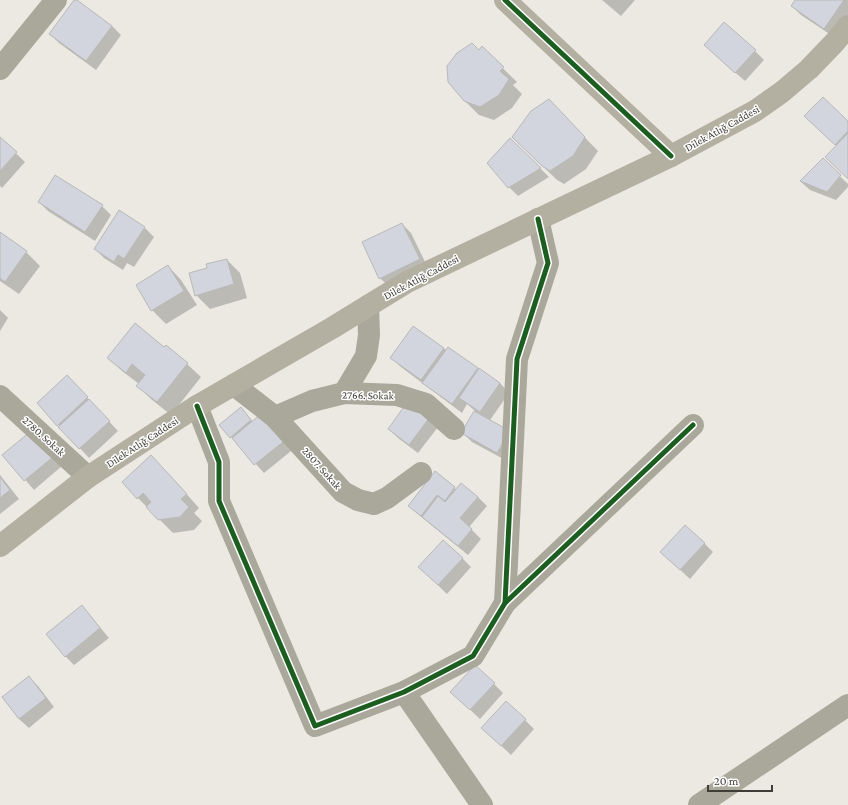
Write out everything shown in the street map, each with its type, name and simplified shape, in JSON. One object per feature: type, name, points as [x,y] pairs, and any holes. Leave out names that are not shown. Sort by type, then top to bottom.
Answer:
[{"type":"main road","points":[[505,0],[671,156]]},
{"type":"main road","name":"Dilek Atlığ Caddesi","points":[[0,546],[88,477],[197,406],[408,282],[671,156],[755,111],[782,92],[809,69],[848,26]]},
{"type":"street","points":[[0,69],[56,0]]},
{"type":"street","points":[[505,603],[517,359],[548,263],[538,219]]},
{"type":"street","points":[[344,393],[366,356],[369,335],[368,306]]},
{"type":"street","name":"2807. Sokak","points":[[234,385],[275,417],[343,492],[358,500],[374,504],[388,498],[421,473]]},
{"type":"street","name":"2766. Sokak","points":[[275,417],[312,401],[344,393],[397,395],[426,404],[454,429]]},
{"type":"street","name":"2780. Sokak","points":[[0,396],[88,477]]},
{"type":"street","points":[[197,406],[219,462],[220,501],[315,726],[404,692],[473,656],[505,603],[693,425]]},
{"type":"street","points":[[404,692],[482,805]]},
{"type":"street","points":[[699,805],[848,705]]},
{"type":"building","points":[[74,0],[77,0],[112,26],[86,61],[49,34]]},
{"type":"building","points":[[795,0],[844,0],[824,29],[791,6]]},
{"type":"building","points":[[724,22],[756,50],[735,73],[704,45]]},
{"type":"building","points":[[472,43],[479,50],[482,46],[504,67],[500,71],[509,79],[499,95],[480,107],[464,101],[448,82],[447,66],[457,53]]},
{"type":"building","points":[[823,97],[848,121],[848,131],[835,145],[804,116]]},
{"type":"building","points":[[549,99],[585,137],[573,156],[550,171],[542,166],[512,137],[531,111]]},
{"type":"building","points":[[848,133],[848,179],[825,157]]},
{"type":"building","points":[[0,137],[17,152],[0,171]]},
{"type":"building","points":[[510,138],[541,168],[508,188],[487,163]]},
{"type":"building","points":[[823,158],[841,175],[827,192],[800,181]]},
{"type":"building","points":[[55,175],[103,205],[85,232],[38,202]]},
{"type":"building","points":[[119,210],[145,227],[124,259],[118,255],[114,262],[94,249]]},
{"type":"building","points":[[402,223],[420,259],[379,279],[362,242]]},
{"type":"building","points":[[0,232],[27,251],[5,282],[0,278]]},
{"type":"building","points":[[227,259],[234,284],[195,296],[189,273],[207,268],[206,264]]},
{"type":"building","points":[[168,265],[184,291],[151,311],[136,285]]},
{"type":"building","points":[[135,323],[164,347],[166,345],[188,363],[157,402],[136,386],[145,375],[132,364],[126,373],[107,358]]},
{"type":"building","points":[[413,326],[444,348],[421,380],[390,358]]},
{"type":"building","points":[[448,347],[478,368],[452,404],[422,383]]},
{"type":"building","points":[[479,368],[500,383],[480,412],[459,398]]},
{"type":"building","points":[[67,375],[88,397],[57,426],[37,403]]},
{"type":"building","points":[[89,399],[110,421],[79,449],[58,427]]},
{"type":"building","points":[[408,401],[430,417],[409,445],[388,429]]},
{"type":"building","points":[[241,407],[251,420],[230,438],[219,425]]},
{"type":"building","points":[[474,411],[510,431],[497,453],[461,433]]},
{"type":"building","points":[[261,414],[283,442],[254,465],[232,438]]},
{"type":"building","points":[[31,431],[53,457],[24,481],[2,455]]},
{"type":"building","points":[[151,455],[187,494],[181,499],[189,507],[180,517],[158,520],[146,507],[151,502],[143,493],[137,499],[122,482]]},
{"type":"building","points":[[435,471],[455,487],[445,501],[437,495],[421,516],[408,506]]},
{"type":"building","points":[[0,477],[10,490],[0,498]]},
{"type":"building","points":[[461,483],[478,497],[460,518],[472,529],[458,546],[422,517],[438,496],[445,502]]},
{"type":"building","points":[[685,525],[705,543],[680,570],[660,552]]},
{"type":"building","points":[[443,540],[463,558],[438,585],[418,567]]},
{"type":"building","points":[[82,605],[100,628],[65,657],[46,634]]},
{"type":"building","points":[[475,665],[495,683],[470,710],[450,692]]},
{"type":"building","points":[[29,676],[46,698],[19,719],[2,697]]},
{"type":"building","points":[[506,701],[526,719],[501,746],[481,728]]},
{"type":"cycle path","points":[[505,0],[671,156]]},
{"type":"cycle path","points":[[505,603],[517,359],[548,263],[538,219]]},
{"type":"cycle path","points":[[197,406],[219,462],[219,501],[315,726],[404,692],[473,656],[505,603],[693,425]]}]
